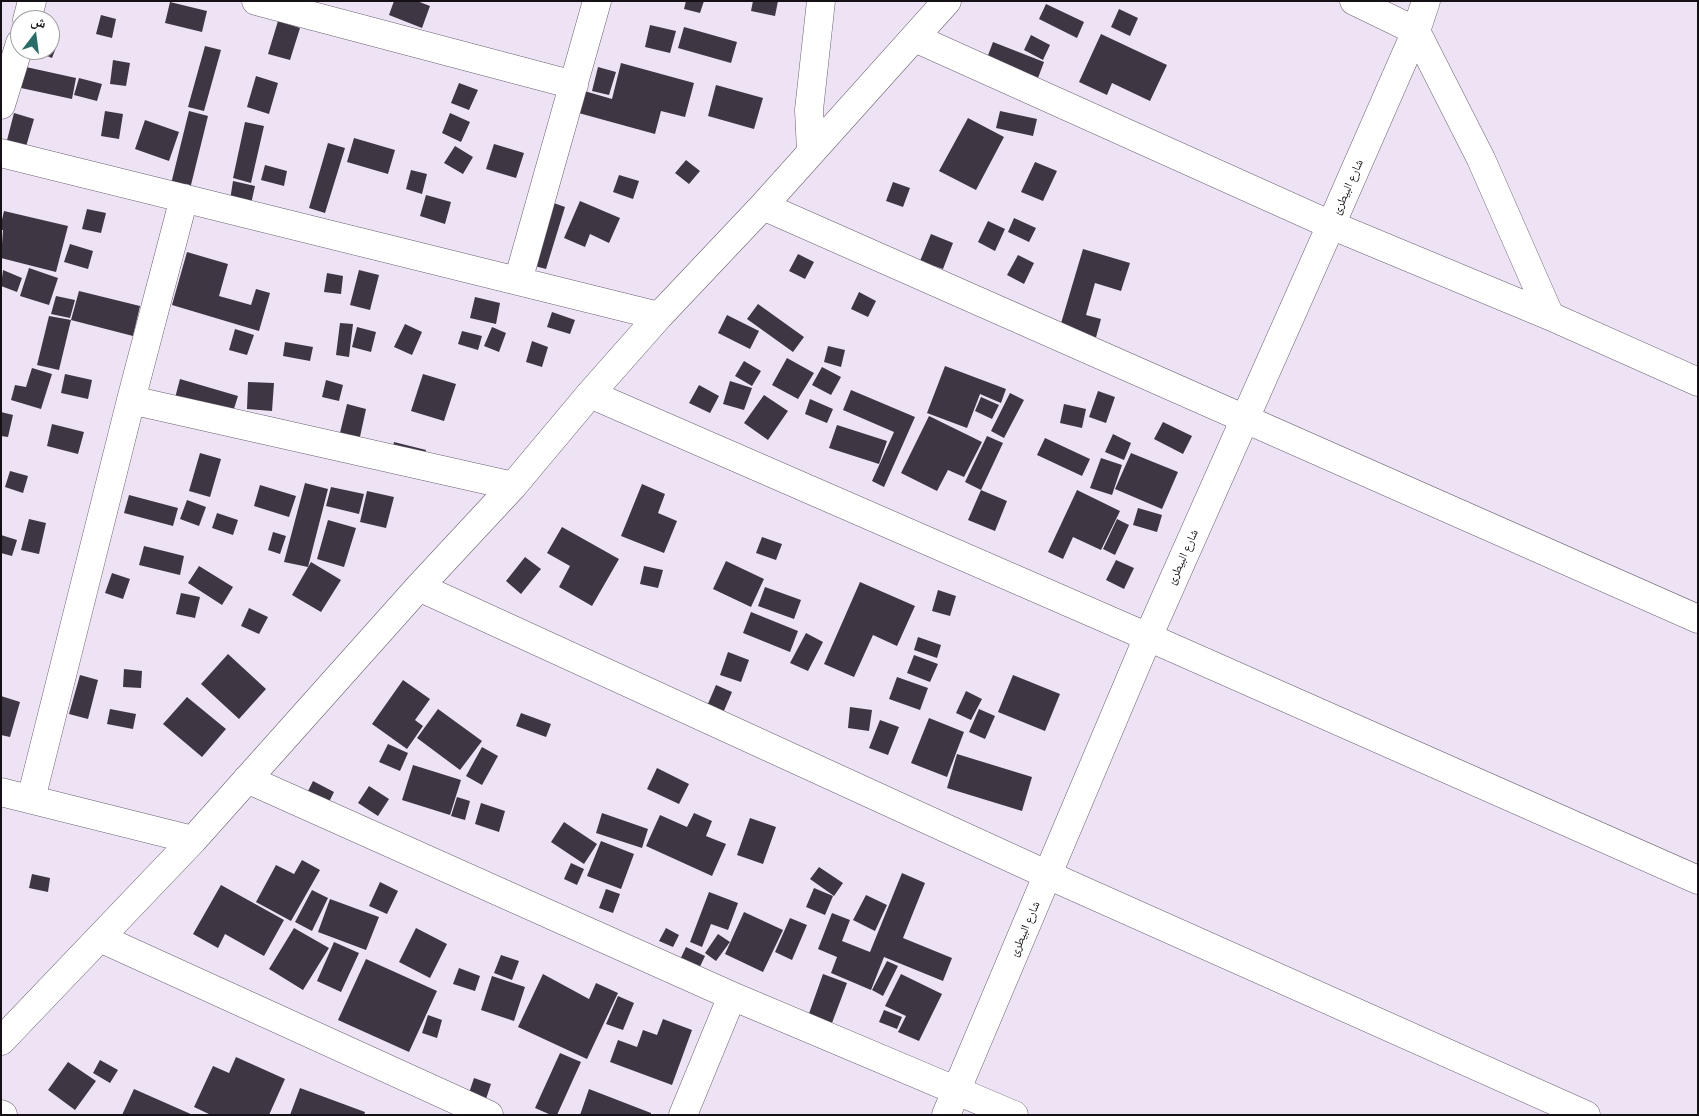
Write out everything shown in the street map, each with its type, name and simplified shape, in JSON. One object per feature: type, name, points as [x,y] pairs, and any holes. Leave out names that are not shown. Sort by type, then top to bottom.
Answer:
[{"type":"street","points":[[256,1],[574,85]]},
{"type":"street","points":[[518,281],[597,1]]},
{"type":"street","points":[[811,151],[809,110],[821,1]]},
{"type":"street","points":[[1,1041],[193,840],[419,587],[513,486],[590,394],[659,316],[763,206],[947,1]]},
{"type":"street","points":[[1354,1],[1416,31],[1481,159],[1550,316]]},
{"type":"street","name":"شارع البيطرئ","points":[[946,1115],[1148,637],[1416,31],[1426,1]]},
{"type":"street","points":[[915,38],[1331,225],[1550,316],[1698,382]]},
{"type":"street","points":[[1,105],[15,60]]},
{"type":"street","points":[[1,153],[659,316]]},
{"type":"street","points":[[31,799],[131,400],[184,198]]},
{"type":"street","points":[[763,206],[1698,619]]},
{"type":"street","points":[[590,394],[1148,637],[1698,880]]},
{"type":"street","points":[[131,400],[513,486]]},
{"type":"street","points":[[419,587],[1048,875],[1586,1115]]},
{"type":"street","points":[[247,779],[732,996],[958,1089],[1014,1115]]},
{"type":"street","points":[[1,792],[193,840]]},
{"type":"street","points":[[100,938],[490,1115]]},
{"type":"street","points":[[683,1115],[732,996]]},
{"type":"building","points":[[394,1],[417,1],[430,6],[422,28],[389,15]]},
{"type":"building","points":[[686,1],[704,1],[700,13],[684,9]]},
{"type":"building","points":[[753,1],[778,1],[775,16],[751,11]]},
{"type":"building","points":[[170,2],[207,11],[202,32],[165,23]]},
{"type":"building","points":[[1046,4],[1084,22],[1077,38],[1039,19]]},
{"type":"building","points":[[1119,9],[1138,18],[1130,36],[1111,27]]},
{"type":"building","points":[[101,15],[116,19],[112,38],[96,34]]},
{"type":"building","points":[[278,21],[300,28],[290,60],[268,54]]},
{"type":"building","points":[[650,25],[676,31],[670,53],[645,47]]},
{"type":"building","points":[[684,27],[737,42],[731,63],[678,48]]},
{"type":"building","points":[[1101,34],[1167,65],[1150,101],[1112,83],[1107,95],[1079,82]]},
{"type":"building","points":[[1031,35],[1050,45],[1043,60],[1024,50]]},
{"type":"building","points":[[993,42],[1044,62],[1038,78],[987,58]]},
{"type":"building","points":[[205,46],[221,50],[204,111],[188,107]]},
{"type":"building","points":[[113,60],[130,63],[126,86],[110,84]]},
{"type":"building","points":[[621,63],[694,83],[685,117],[661,111],[655,134],[575,112],[581,90],[612,99]]},
{"type":"building","points":[[26,67],[76,78],[72,99],[21,88]]},
{"type":"building","points":[[598,67],[616,72],[609,95],[592,91]]},
{"type":"building","points":[[256,76],[278,83],[269,114],[247,107]]},
{"type":"building","points":[[79,78],[102,84],[97,101],[74,95]]},
{"type":"building","points":[[459,83],[478,90],[469,110],[451,103]]},
{"type":"building","points":[[716,85],[763,98],[754,129],[708,116]]},
{"type":"building","points":[[105,111],[123,114],[119,139],[101,136]]},
{"type":"building","points":[[189,111],[208,116],[190,189],[171,184]]},
{"type":"building","points":[[1000,111],[1037,119],[1033,136],[996,128]]},
{"type":"building","points":[[14,113],[34,119],[25,150],[6,144]]},
{"type":"building","points":[[450,113],[470,122],[461,142],[442,133]]},
{"type":"building","points":[[968,118],[1004,137],[976,190],[939,171]]},
{"type":"building","points":[[145,120],[179,132],[169,161],[135,149]]},
{"type":"building","points":[[245,122],[264,126],[251,183],[233,178]]},
{"type":"building","points":[[354,138],[395,150],[388,174],[347,162]]},
{"type":"building","points":[[328,143],[345,148],[325,213],[309,208]]},
{"type":"building","points":[[494,144],[524,153],[516,178],[486,169]]},
{"type":"building","points":[[455,146],[473,157],[463,174],[444,163]]},
{"type":"building","points":[[686,160],[700,171],[689,184],[675,173]]},
{"type":"building","points":[[1035,162],[1057,171],[1043,201],[1021,192]]},
{"type":"building","points":[[265,165],[287,171],[284,186],[261,180]]},
{"type":"building","points":[[411,170],[427,174],[422,194],[406,189]]},
{"type":"building","points":[[619,175],[639,181],[633,199],[613,192]]},
{"type":"building","points":[[233,181],[255,186],[251,204],[230,200]]},
{"type":"building","points":[[893,182],[910,188],[903,207],[886,201]]},
{"type":"building","points":[[426,195],[451,202],[445,224],[420,216]]},
{"type":"building","points":[[580,201],[620,218],[609,243],[590,234],[585,247],[564,238]]},
{"type":"building","points":[[551,202],[565,207],[546,269],[531,265]]},
{"type":"building","points":[[87,209],[106,213],[101,233],[82,229]]},
{"type":"building","points":[[4,211],[68,226],[56,272],[1,258],[3,230],[1,230],[1,224]]},
{"type":"building","points":[[1014,218],[1036,228],[1029,242],[1008,232]]},
{"type":"building","points":[[988,221],[1005,229],[995,251],[978,242]]},
{"type":"building","points":[[931,234],[953,243],[943,269],[920,261]]},
{"type":"building","points":[[70,244],[93,251],[88,269],[64,262]]},
{"type":"building","points":[[1083,249],[1130,263],[1121,291],[1095,283],[1086,315],[1101,319],[1095,341],[1059,330]]},
{"type":"building","points":[[187,252],[228,264],[219,296],[251,305],[256,289],[270,293],[259,331],[172,305]]},
{"type":"building","points":[[798,254],[814,262],[805,279],[789,271]]},
{"type":"building","points":[[1018,255],[1034,263],[1024,284],[1007,275]]},
{"type":"building","points":[[29,268],[58,278],[49,305],[20,296]]},
{"type":"building","points":[[3,270],[22,278],[17,292],[1,286]]},
{"type":"building","points":[[359,270],[379,275],[370,310],[350,305]]},
{"type":"building","points":[[327,273],[343,276],[341,294],[324,292]]},
{"type":"building","points":[[79,291],[140,306],[133,336],[71,320]]},
{"type":"building","points":[[859,292],[876,301],[868,317],[851,309]]},
{"type":"building","points":[[56,296],[75,300],[70,318],[51,314]]},
{"type":"building","points":[[475,297],[500,303],[496,324],[470,318]]},
{"type":"building","points":[[758,304],[804,337],[793,352],[747,319]]},
{"type":"building","points":[[552,312],[575,320],[570,334],[547,327]]},
{"type":"building","points":[[727,315],[759,331],[750,349],[718,333]]},
{"type":"building","points":[[49,316],[71,320],[59,370],[37,365]]},
{"type":"building","points":[[340,323],[353,324],[349,357],[336,355]]},
{"type":"building","points":[[405,324],[422,332],[412,355],[394,347]]},
{"type":"building","points":[[357,327],[376,332],[371,352],[352,347]]},
{"type":"building","points":[[492,327],[506,333],[499,352],[484,346]]},
{"type":"building","points":[[235,329],[254,335],[247,355],[229,350]]},
{"type":"building","points":[[462,331],[482,336],[478,350],[458,344]]},
{"type":"building","points":[[532,341],[548,347],[542,367],[526,362]]},
{"type":"building","points":[[285,342],[313,347],[310,361],[283,356]]},
{"type":"building","points":[[828,346],[845,350],[841,367],[824,362]]},
{"type":"building","points":[[787,358],[814,373],[798,399],[772,385]]},
{"type":"building","points":[[744,361],[761,371],[752,386],[735,376]]},
{"type":"building","points":[[945,366],[1006,389],[1001,403],[980,394],[967,428],[927,413]]},
{"type":"building","points":[[822,367],[841,377],[831,395],[812,385]]},
{"type":"building","points":[[32,368],[52,374],[41,409],[11,400],[15,385],[26,387]]},
{"type":"building","points":[[65,374],[92,380],[88,399],[61,393]]},
{"type":"building","points":[[423,374],[456,384],[444,421],[411,411]]},
{"type":"building","points":[[180,379],[238,396],[232,415],[175,398]]},
{"type":"building","points":[[326,380],[343,385],[339,401],[322,397]]},
{"type":"building","points":[[730,381],[752,388],[744,410],[723,404]]},
{"type":"building","points":[[248,382],[274,383],[272,411],[247,409]]},
{"type":"building","points":[[699,385],[719,396],[710,413],[689,403]]},
{"type":"building","points":[[851,390],[915,417],[884,487],[872,481],[894,432],[843,410]]},
{"type":"building","points":[[1098,391],[1115,397],[1106,423],[1089,417]]},
{"type":"building","points":[[1010,393],[1024,400],[1004,438],[991,431]]},
{"type":"building","points":[[764,395],[788,411],[768,440],[744,423]]},
{"type":"building","points":[[981,397],[999,405],[992,419],[975,411]]},
{"type":"building","points":[[810,399],[833,409],[827,423],[805,414]]},
{"type":"building","points":[[347,404],[366,409],[358,446],[338,441]]},
{"type":"building","points":[[1064,404],[1086,409],[1082,428],[1060,423]]},
{"type":"building","points":[[1,412],[13,415],[8,437],[1,436]]},
{"type":"building","points":[[929,416],[982,442],[964,477],[948,470],[937,491],[901,473]]},
{"type":"building","points":[[1163,422],[1192,436],[1183,454],[1154,439]]},
{"type":"building","points":[[52,424],[84,432],[78,454],[47,446]]},
{"type":"building","points":[[837,425],[887,441],[879,464],[829,448]]},
{"type":"building","points":[[1113,434],[1131,443],[1124,460],[1105,452]]},
{"type":"building","points":[[987,436],[1003,443],[981,490],[965,482]]},
{"type":"building","points":[[1045,438],[1090,459],[1082,476],[1037,455]]},
{"type":"building","points":[[394,442],[426,450],[423,462],[391,455]]},
{"type":"building","points":[[200,453],[221,459],[210,497],[189,491]]},
{"type":"building","points":[[1131,453],[1178,472],[1162,509],[1115,489]]},
{"type":"building","points":[[1101,458],[1122,465],[1112,495],[1090,488]]},
{"type":"building","points":[[10,471],[28,476],[23,493],[5,487]]},
{"type":"building","points":[[305,483],[328,489],[308,567],[284,562]]},
{"type":"building","points":[[642,484],[665,494],[658,513],[677,521],[664,553],[621,536]]},
{"type":"building","points":[[260,485],[296,496],[289,517],[254,506]]},
{"type":"building","points":[[331,487],[364,494],[359,514],[326,506]]},
{"type":"building","points":[[981,490],[1007,501],[995,531],[968,520]]},
{"type":"building","points":[[1077,490],[1120,511],[1101,550],[1073,537],[1063,559],[1048,552]]},
{"type":"building","points":[[367,491],[394,497],[386,528],[360,522]]},
{"type":"building","points":[[129,495],[178,508],[173,526],[124,513]]},
{"type":"building","points":[[187,500],[206,507],[199,526],[180,519]]},
{"type":"building","points":[[1138,508],[1162,515],[1157,532],[1133,525]]},
{"type":"building","points":[[217,513],[238,520],[233,535],[212,528]]},
{"type":"building","points":[[29,519],[46,523],[39,554],[21,550]]},
{"type":"building","points":[[1117,519],[1129,525],[1115,555],[1103,549]]},
{"type":"building","points":[[328,520],[356,528],[344,567],[317,559]]},
{"type":"building","points":[[562,527],[619,559],[592,606],[559,587],[570,566],[547,553]]},
{"type":"building","points":[[273,532],[286,536],[280,554],[268,550]]},
{"type":"building","points":[[1,535],[17,540],[12,556],[1,553]]},
{"type":"building","points":[[762,537],[782,544],[776,560],[756,553]]},
{"type":"building","points":[[144,546],[184,556],[180,575],[139,565]]},
{"type":"building","points":[[525,557],[541,569],[521,594],[506,581]]},
{"type":"building","points":[[1116,560],[1134,568],[1124,589],[1106,580]]},
{"type":"building","points":[[726,561],[764,579],[751,607],[713,589]]},
{"type":"building","points":[[311,562],[341,580],[321,612],[292,595]]},
{"type":"building","points":[[199,566],[233,587],[222,605],[188,583]]},
{"type":"building","points":[[644,566],[663,570],[658,588],[640,584]]},
{"type":"building","points":[[112,573],[130,579],[123,599],[105,593]]},
{"type":"building","points":[[860,582],[915,606],[897,646],[873,635],[854,677],[824,664]]},
{"type":"building","points":[[765,587],[801,600],[794,619],[758,606]]},
{"type":"building","points":[[938,590],[956,596],[950,616],[932,611]]},
{"type":"building","points":[[181,593],[200,597],[195,618],[176,614]]},
{"type":"building","points":[[249,608],[268,617],[259,634],[241,626]]},
{"type":"building","points":[[751,612],[798,631],[790,652],[743,633]]},
{"type":"building","points":[[806,633],[823,642],[808,671],[790,663]]},
{"type":"building","points":[[918,637],[941,645],[937,658],[914,650]]},
{"type":"building","points":[[728,652],[749,660],[741,682],[720,675]]},
{"type":"building","points":[[228,654],[266,689],[239,719],[201,684]]},
{"type":"building","points":[[914,655],[938,664],[930,682],[907,673]]},
{"type":"building","points":[[124,669],[142,671],[141,688],[123,687]]},
{"type":"building","points":[[80,675],[98,680],[88,719],[69,714]]},
{"type":"building","points":[[1013,675],[1060,694],[1045,731],[998,712]]},
{"type":"building","points":[[897,677],[928,688],[920,710],[889,699]]},
{"type":"building","points":[[403,680],[430,699],[415,720],[423,726],[407,749],[372,724]]},
{"type":"building","points":[[716,685],[732,692],[723,713],[707,706]]},
{"type":"building","points":[[966,691],[982,699],[971,720],[956,713]]},
{"type":"building","points":[[1,696],[20,702],[10,737],[1,735]]},
{"type":"building","points":[[187,697],[226,729],[202,757],[163,724]]},
{"type":"building","points":[[850,707],[872,710],[869,731],[848,728]]},
{"type":"building","points":[[110,709],[136,714],[133,729],[107,724]]},
{"type":"building","points":[[438,709],[482,741],[460,770],[417,738]]},
{"type":"building","points":[[979,709],[995,716],[985,739],[969,732]]},
{"type":"building","points":[[521,713],[551,724],[546,737],[516,726]]},
{"type":"building","points":[[929,718],[964,732],[947,777],[911,763]]},
{"type":"building","points":[[880,720],[899,727],[888,755],[869,748]]},
{"type":"building","points":[[388,744],[408,753],[400,771],[379,762]]},
{"type":"building","points":[[482,747],[498,756],[482,785],[466,776]]},
{"type":"building","points":[[957,754],[1032,777],[1022,811],[947,788]]},
{"type":"building","points":[[413,765],[461,780],[450,815],[402,800]]},
{"type":"building","points":[[657,768],[689,784],[679,804],[647,789]]},
{"type":"building","points":[[313,781],[334,792],[327,806],[306,795]]},
{"type":"building","points":[[369,786],[389,799],[378,816],[358,803]]},
{"type":"building","points":[[457,797],[470,801],[465,820],[451,816]]},
{"type":"building","points":[[481,803],[505,811],[499,832],[475,824]]},
{"type":"building","points":[[602,813],[648,829],[642,848],[596,833]]},
{"type":"building","points":[[694,813],[712,821],[706,836],[726,844],[712,876],[646,846],[660,815],[687,827]]},
{"type":"building","points":[[750,818],[776,827],[763,864],[737,855]]},
{"type":"building","points":[[564,822],[597,844],[584,864],[551,842]]},
{"type":"building","points":[[601,841],[634,854],[621,889],[587,876]]},
{"type":"building","points":[[302,860],[320,870],[291,921],[256,902],[276,865],[294,874]]},
{"type":"building","points":[[571,863],[584,869],[577,885],[564,879]]},
{"type":"building","points":[[819,867],[843,883],[834,896],[810,879]]},
{"type":"building","points":[[902,873],[925,883],[903,938],[952,958],[943,981],[884,957],[871,990],[831,973],[837,957],[818,949],[832,913],[850,920],[842,941],[870,952]]},
{"type":"building","points":[[32,874],[50,878],[48,892],[29,888]]},
{"type":"building","points":[[380,882],[398,891],[387,914],[369,906]]},
{"type":"building","points":[[221,885],[284,920],[264,956],[225,934],[218,948],[193,934]]},
{"type":"building","points":[[814,888],[833,896],[825,915],[806,907]]},
{"type":"building","points":[[606,889],[620,894],[613,913],[599,908]]},
{"type":"building","points":[[312,890],[328,898],[312,931],[295,922]]},
{"type":"building","points":[[709,892],[738,903],[728,930],[711,924],[702,947],[690,942]]},
{"type":"building","points":[[866,895],[887,905],[875,931],[853,920]]},
{"type":"building","points":[[330,899],[379,917],[366,950],[318,932]]},
{"type":"building","points":[[744,912],[783,930],[763,972],[725,954]]},
{"type":"building","points":[[790,918],[807,925],[792,960],[775,952]]},
{"type":"building","points":[[294,928],[329,948],[303,990],[269,969]]},
{"type":"building","points":[[416,928],[447,944],[430,978],[399,962]]},
{"type":"building","points":[[666,928],[679,935],[673,947],[659,941]]},
{"type":"building","points":[[718,934],[730,942],[716,961],[705,953]]},
{"type":"building","points":[[334,942],[359,953],[341,992],[317,981]]},
{"type":"building","points":[[686,947],[705,956],[697,973],[678,964]]},
{"type":"building","points":[[501,955],[519,961],[512,980],[494,973]]},
{"type":"building","points":[[366,959],[437,991],[409,1052],[338,1020]]},
{"type":"building","points":[[887,961],[898,966],[883,996],[872,990]]},
{"type":"building","points":[[459,968],[480,976],[475,991],[453,984]]},
{"type":"building","points":[[543,974],[589,999],[596,983],[618,993],[587,1059],[518,1027]]},
{"type":"building","points":[[823,974],[847,983],[829,1031],[806,1022]]},
{"type":"building","points":[[901,974],[942,994],[919,1041],[898,1032],[906,1016],[885,1006]]},
{"type":"building","points":[[492,976],[525,987],[514,1021],[481,1010]]},
{"type":"building","points":[[618,996],[634,1003],[623,1030],[606,1024]]},
{"type":"building","points":[[884,1010],[902,1017],[897,1029],[879,1022]]},
{"type":"building","points":[[428,1015],[442,1020],[437,1038],[422,1033]]},
{"type":"building","points":[[663,1019],[692,1030],[672,1085],[610,1062],[618,1040],[637,1047],[643,1030],[657,1035]]},
{"type":"building","points":[[560,1053],[581,1062],[557,1115],[551,1115],[535,1108]]},
{"type":"building","points":[[236,1057],[285,1079],[269,1115],[211,1115],[194,1107],[213,1066],[229,1073]]},
{"type":"building","points":[[100,1060],[118,1070],[110,1083],[93,1073]]},
{"type":"building","points":[[68,1062],[96,1081],[75,1110],[48,1090]]},
{"type":"building","points":[[474,1078],[491,1084],[486,1099],[469,1093]]},
{"type":"building","points":[[300,1088],[365,1112],[364,1115],[290,1115]]},
{"type":"building","points":[[134,1089],[193,1115],[122,1115]]},
{"type":"building","points":[[589,1089],[651,1113],[651,1115],[580,1115]]}]
